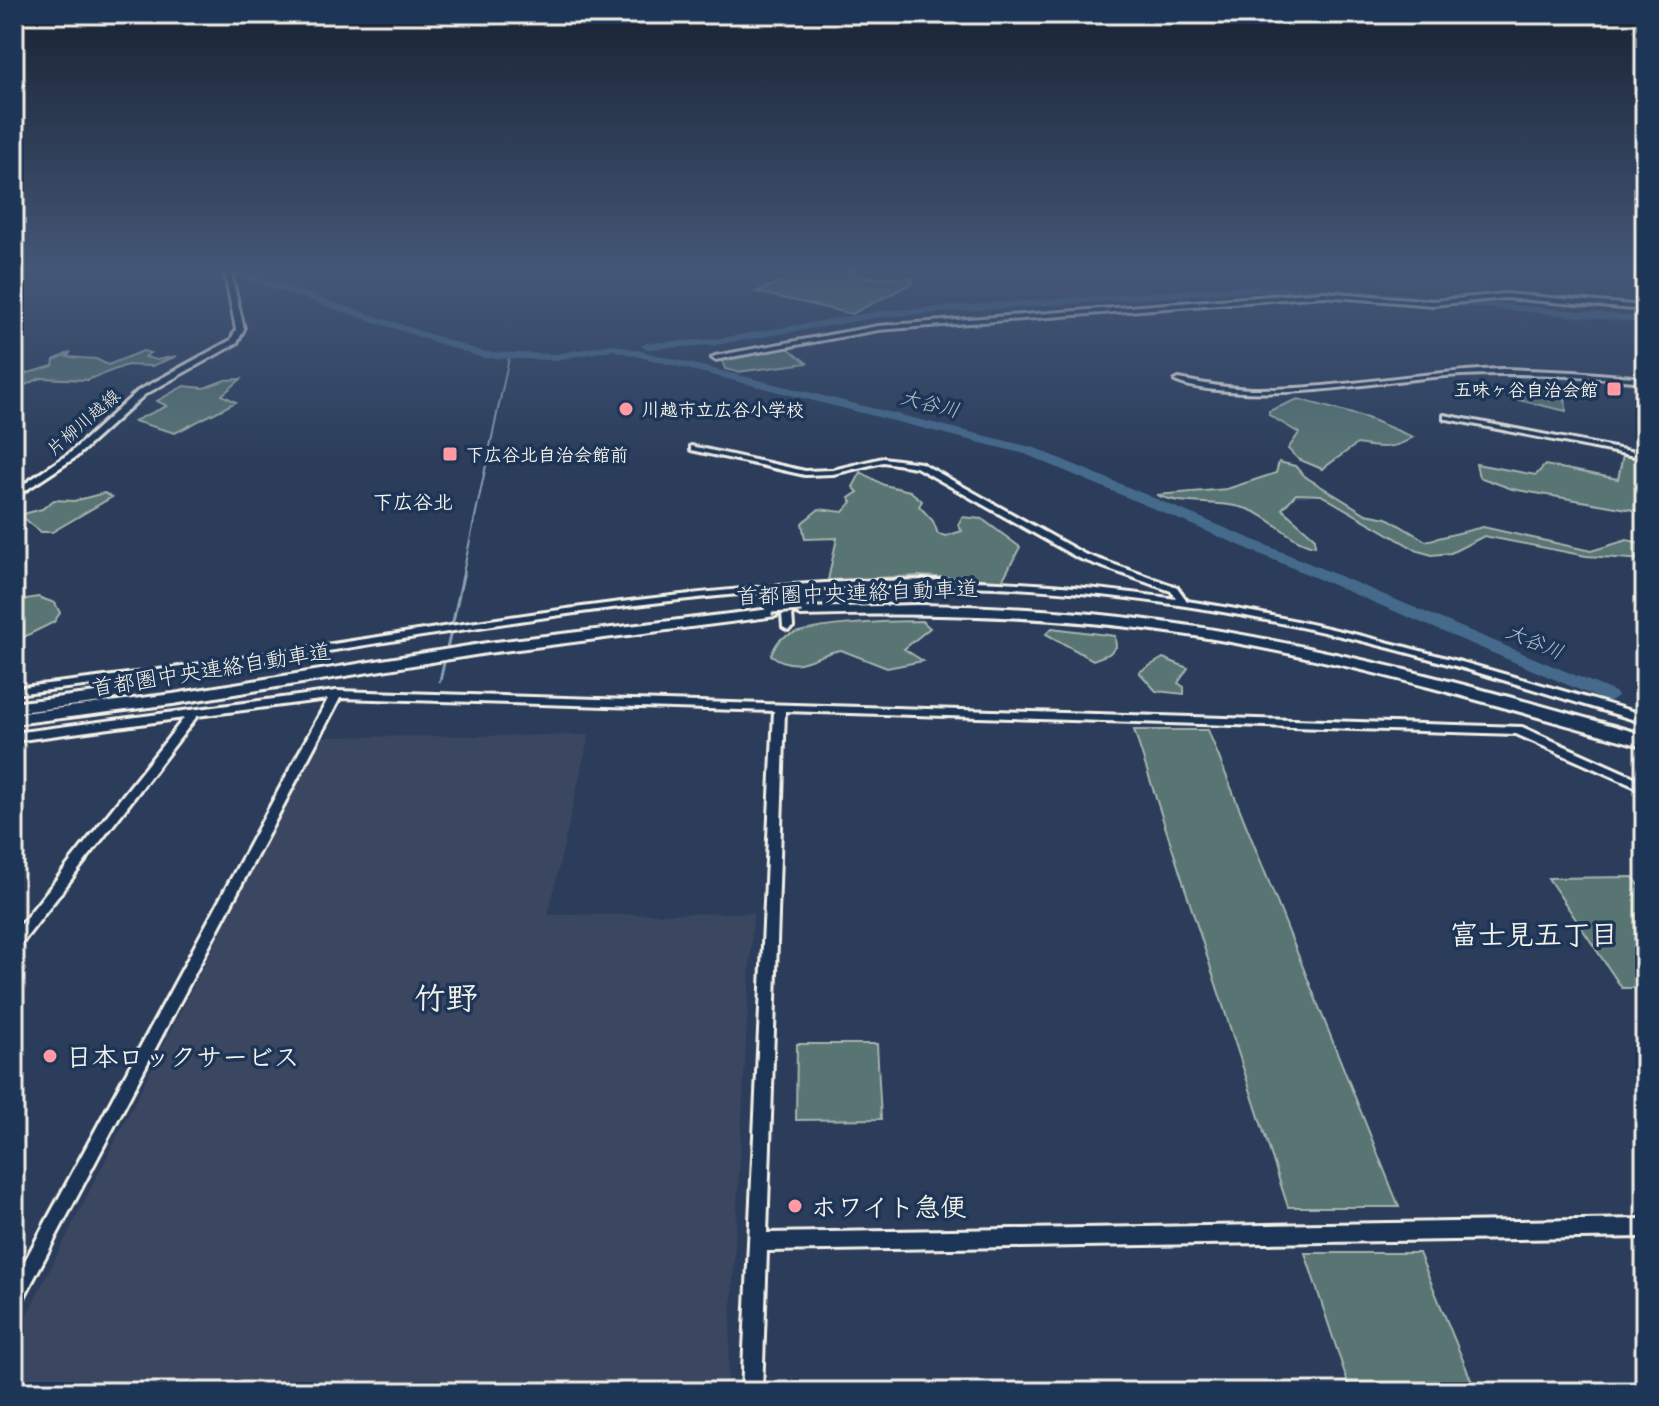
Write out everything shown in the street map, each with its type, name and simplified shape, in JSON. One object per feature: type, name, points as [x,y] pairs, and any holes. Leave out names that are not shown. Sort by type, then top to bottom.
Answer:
[{"type":"highway","name":"首都圏中央連絡自動車道","points":[[14,719],[173,699],[488,644],[771,609],[801,608],[982,610],[1109,620],[1249,641],[1437,678],[1645,730]]},
{"type":"highway","name":"首都圏中央連絡自動車道","points":[[14,708],[371,663]]},
{"type":"highway","name":"首都圏中央連絡自動車道","points":[[1437,678],[1645,741]]},
{"type":"main road","name":"片柳川越線","points":[[14,495],[73,455],[141,393],[234,341],[237,335]]},
{"type":"street","points":[[715,358],[832,335]]},
{"type":"street","points":[[1179,381],[1244,392],[1385,383],[1457,373],[1561,373],[1645,380]]},
{"type":"street","points":[[1447,417],[1645,456]]},
{"type":"street","points":[[694,448],[805,473],[833,472],[883,460],[918,465],[1097,564],[1174,589],[1184,604]]},
{"type":"street","points":[[14,691],[208,668],[434,630],[649,599],[949,583],[1029,587],[1184,604],[1358,637],[1645,719]]},
{"type":"street","points":[[786,590],[788,627]]},
{"type":"street","points":[[14,1299],[336,694]]},
{"type":"street","points":[[14,737],[336,694],[1518,730],[1645,787]]},
{"type":"street","points":[[752,1392],[780,708]]},
{"type":"street","points":[[14,943],[192,715]]},
{"type":"street","points":[[759,1242],[1645,1228]]},
{"type":"shaded area","points":[[589,735],[548,915],[753,913],[727,1392],[14,1392],[14,1340],[320,737]]},
{"type":"green space","points":[[785,346],[807,363],[737,372],[725,369],[721,358]]},
{"type":"green space","points":[[143,351],[150,353],[145,357],[157,360],[177,356],[152,366],[127,365],[87,380],[41,378],[14,390],[14,377],[53,366],[54,360],[71,352],[67,357],[96,359],[108,365]]},
{"type":"green space","points":[[241,379],[222,395],[236,402],[175,433],[134,421],[167,406],[157,401],[184,386],[204,388],[225,380]]},
{"type":"green space","points":[[1525,385],[1565,394],[1566,411],[1510,398]]},
{"type":"green space","points":[[1298,399],[1367,418],[1413,437],[1386,447],[1357,444],[1322,469],[1298,459],[1288,449],[1299,433],[1269,415],[1269,411]]},
{"type":"green space","points":[[1623,455],[1645,459],[1645,512],[1512,489],[1479,477],[1476,464],[1536,475],[1545,465],[1618,479]]},
{"type":"green space","points":[[1279,462],[1295,466],[1304,476],[1366,514],[1387,518],[1426,541],[1483,527],[1591,551],[1627,540],[1645,544],[1645,560],[1586,556],[1484,536],[1451,553],[1432,555],[1418,551],[1321,495],[1296,494],[1282,509],[1315,538],[1315,546],[1297,540],[1250,510],[1179,501],[1157,495],[1227,489],[1276,473]]},
{"type":"green space","points":[[861,472],[884,485],[910,491],[922,501],[919,506],[933,521],[938,534],[946,536],[962,531],[958,525],[962,517],[982,519],[1020,547],[1002,581],[920,576],[828,580],[837,538],[805,539],[802,523],[819,509],[843,512],[852,502],[849,498],[858,492],[853,487]]},
{"type":"green space","points":[[104,493],[112,497],[52,532],[41,532],[20,515],[42,509],[54,500],[74,501]]},
{"type":"green space","points":[[38,597],[55,603],[60,613],[54,622],[14,642],[14,601]]},
{"type":"green space","points":[[922,621],[930,628],[904,649],[923,661],[887,668],[841,650],[799,663],[781,661],[771,655],[781,639],[808,630],[848,624]]},
{"type":"green space","points":[[1052,628],[1115,636],[1116,647],[1109,654],[1093,660],[1046,634]]},
{"type":"green space","points":[[1163,658],[1188,668],[1178,683],[1184,687],[1184,694],[1156,691],[1139,672]]},
{"type":"green space","points":[[1134,730],[1208,730],[1399,1207],[1288,1207]]},
{"type":"green space","points":[[1633,877],[1645,893],[1645,988],[1622,988],[1548,878]]},
{"type":"green space","points":[[797,1044],[877,1044],[881,1119],[796,1120]]},
{"type":"green space","points":[[1305,1253],[1419,1253],[1476,1392],[1351,1392]]},
{"type":"waterway","name":"大谷川","points":[[422,335],[483,355],[556,357],[612,347],[1030,451],[1609,696]]},
{"type":"waterway","points":[[647,346],[715,342],[759,335]]},
{"type":"waterway","points":[[463,573],[509,358]]},
{"type":"waterway","points":[[440,681],[464,571]]},
{"type":"place","name":"五味ヶ谷自治会館","points":[[1614,389]]},
{"type":"place","name":"川越市立広谷小学校","points":[[626,409]]},
{"type":"place","name":"下広谷北自治会館前","points":[[450,454]]},
{"type":"place","name":"日本ロックサービス","points":[[50,1056]]},
{"type":"place","name":"ホワイト急便","points":[[795,1206]]},
{"type":"district","name":"下広谷北","points":[[413,501]]},
{"type":"district","name":"富士見五丁目","points":[[1534,934]]},
{"type":"district","name":"竹野","points":[[446,997]]}]
